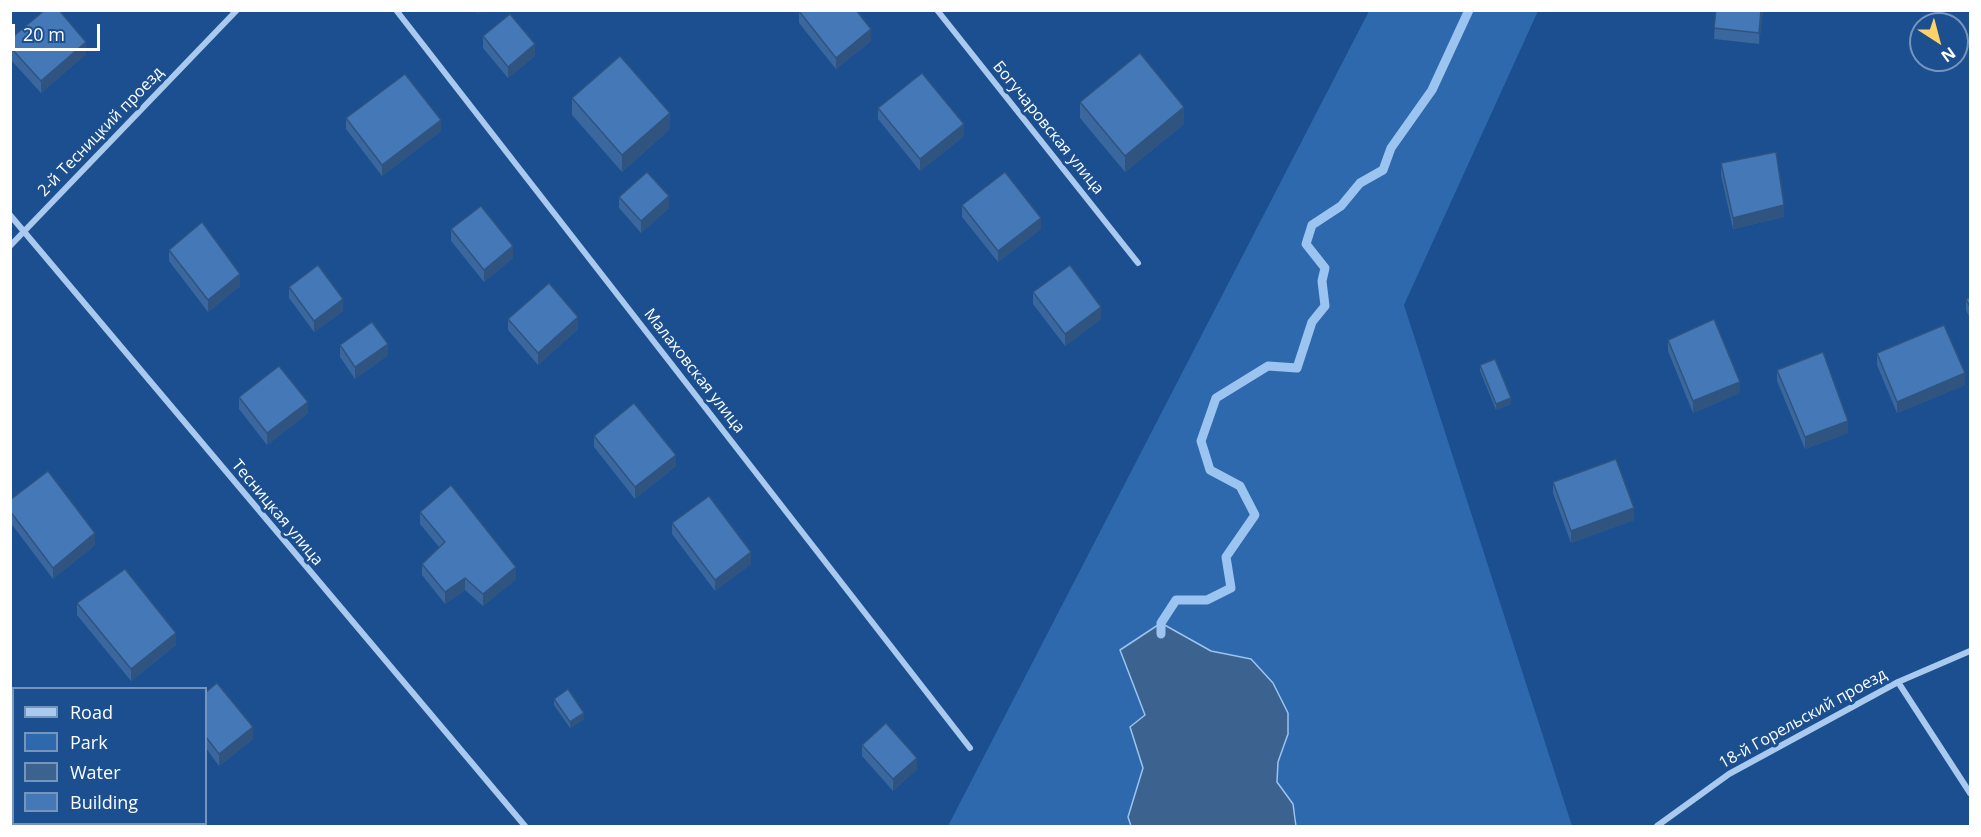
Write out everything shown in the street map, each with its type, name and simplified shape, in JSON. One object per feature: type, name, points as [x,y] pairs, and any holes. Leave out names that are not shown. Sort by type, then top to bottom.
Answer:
[{"type":"street","name":"2-й Тесницкий проезд","points":[[10,246],[237,10]]},
{"type":"street","name":"Малаховская улица","points":[[396,10],[970,748]]},
{"type":"street","name":"Богучаровская улица","points":[[937,10],[1138,263]]},
{"type":"street","name":"Тесницкая улица","points":[[10,215],[525,826]]},
{"type":"street","name":"18-й Горельский проезд","points":[[1657,826],[1729,774],[1898,682],[1971,651]]},
{"type":"street","points":[[1898,682],[1971,793]]},
{"type":"green space","points":[[1369,11],[1538,11],[1404,305],[1572,826],[1296,826],[1295,811],[1281,791],[1277,780],[1278,762],[1288,734],[1251,659],[1211,651],[1161,623],[1120,650],[1145,715],[1130,727],[1143,768],[1128,817],[1131,826],[948,826]]},
{"type":"water","points":[[1161,623],[1211,651],[1251,659],[1273,683],[1288,713],[1288,734],[1278,762],[1277,782],[1293,804],[1296,826],[1131,826],[1128,817],[1143,768],[1130,727],[1145,715],[1120,650]]},
{"type":"building","points":[[45,10],[59,10],[86,42],[41,81],[10,47],[10,39]]},
{"type":"building","points":[[800,10],[856,10],[871,29],[836,58]]},
{"type":"building","points":[[1716,10],[1761,10],[1759,33],[1714,28]]},
{"type":"building","points":[[510,14],[535,44],[508,67],[483,36]]},
{"type":"building","points":[[1140,53],[1184,107],[1125,156],[1080,102]]},
{"type":"building","points":[[620,56],[670,113],[622,155],[572,98]]},
{"type":"building","points":[[922,73],[964,124],[920,159],[878,108]]},
{"type":"building","points":[[405,74],[441,120],[382,165],[346,118]]},
{"type":"building","points":[[1776,152],[1784,205],[1733,218],[1721,163]]},
{"type":"building","points":[[647,172],[669,196],[641,221],[619,197]]},
{"type":"building","points":[[1005,172],[1041,218],[998,251],[962,205]]},
{"type":"building","points":[[481,206],[513,246],[484,270],[451,229]]},
{"type":"building","points":[[202,222],[240,274],[208,300],[169,250]]},
{"type":"building","points":[[318,265],[343,299],[314,321],[289,287]]},
{"type":"building","points":[[1070,265],[1101,307],[1065,334],[1033,292]]},
{"type":"building","points":[[549,283],[578,317],[538,353],[508,319]]},
{"type":"building","points":[[1971,297],[1971,309],[1966,299]]},
{"type":"building","points":[[1714,319],[1740,382],[1693,401],[1668,340]]},
{"type":"building","points":[[372,322],[388,344],[355,367],[340,345]]},
{"type":"building","points":[[1944,325],[1965,373],[1897,402],[1877,353]]},
{"type":"building","points":[[1823,352],[1848,421],[1805,437],[1777,370]]},
{"type":"building","points":[[1495,359],[1511,398],[1496,404],[1480,365]]},
{"type":"building","points":[[279,366],[308,402],[267,433],[239,397]]},
{"type":"building","points":[[634,403],[676,455],[635,487],[594,436]]},
{"type":"building","points":[[1616,459],[1634,508],[1571,531],[1553,482]]},
{"type":"building","points":[[48,471],[95,533],[53,568],[10,511],[10,500]]},
{"type":"building","points":[[451,485],[516,567],[483,594],[465,578],[445,592],[422,564],[445,542],[420,512]]},
{"type":"building","points":[[709,496],[751,552],[715,580],[672,523]]},
{"type":"building","points":[[125,569],[176,633],[131,669],[77,603]]},
{"type":"building","points":[[217,683],[253,727],[219,754],[207,738],[207,691]]},
{"type":"building","points":[[568,689],[584,713],[570,722],[554,699]]},
{"type":"building","points":[[886,723],[917,758],[893,779],[862,745]]},
{"type":"waterway","points":[[1161,634],[1161,623],[1176,600],[1207,600],[1231,588],[1226,557],[1255,515],[1240,486],[1210,470],[1201,441],[1216,398],[1268,366],[1297,368],[1312,322],[1325,306],[1322,281],[1325,268],[1306,244],[1312,225],[1341,206],[1360,183],[1383,170],[1391,148],[1432,90],[1469,10]]}]
